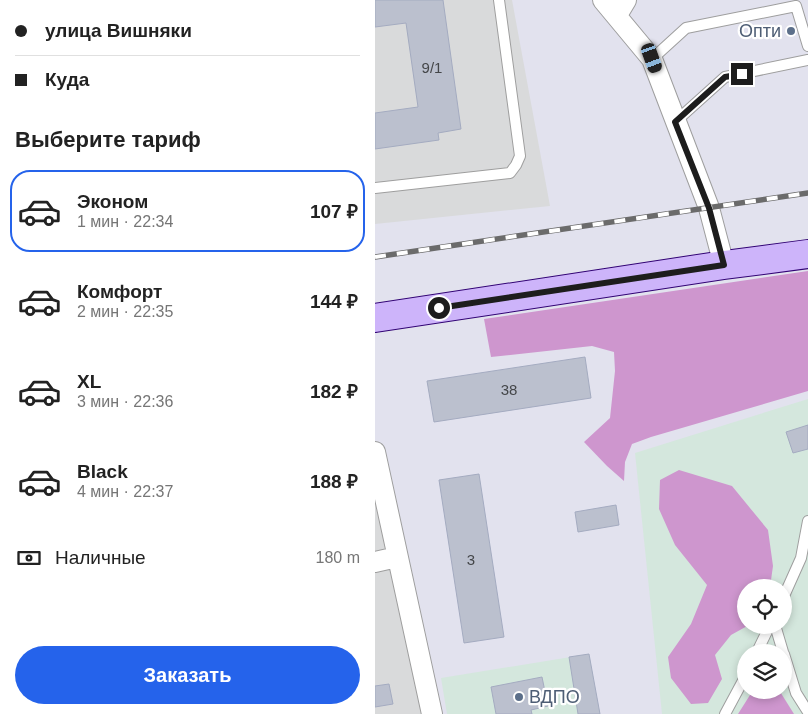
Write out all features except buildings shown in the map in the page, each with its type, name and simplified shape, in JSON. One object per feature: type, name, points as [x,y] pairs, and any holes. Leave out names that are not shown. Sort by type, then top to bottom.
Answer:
[{"type":"street","points":[[603,0],[622,8],[652,58],[709,208],[724,265]]},
{"type":"street","points":[[375,318],[808,254]]},
{"type":"street","points":[[375,452],[432,714]]},
{"type":"street","points":[[375,562],[397,557]]},
{"type":"lane","points":[[375,188],[510,173],[517,166],[520,156],[499,0]]},
{"type":"lane","points":[[652,58],[686,28],[796,6],[808,46]]},
{"type":"lane","points":[[675,122],[725,77],[808,60]]},
{"type":"lane","points":[[792,579],[801,558],[808,521]]},
{"type":"lane","points":[[792,683],[795,693],[808,712]]},
{"type":"lane","points":[[725,714],[737,692]]},
{"type":"shaded area","points":[[375,0],[512,0],[550,206],[375,224]]},
{"type":"shaded area","points":[[808,271],[808,391],[632,444],[625,462],[624,481],[584,442],[610,418],[615,371],[614,352],[592,346],[491,357],[484,319]]},
{"type":"shaded area","points":[[808,399],[808,714],[662,714],[635,453]]},
{"type":"shaded area","points":[[375,452],[432,714],[375,714]]},
{"type":"shaded area","points":[[679,470],[732,486],[768,530],[773,566],[771,579],[737,579],[737,632],[731,635],[715,655],[722,679],[708,703],[691,704],[671,678],[668,657],[691,624],[707,585],[675,545],[659,509],[660,480]]},
{"type":"shaded area","name":"ВДПО","points":[[589,654],[600,714],[447,714],[441,678]]},
{"type":"shaded area","points":[[747,699],[785,699],[794,714],[738,714]]},
{"type":"railway","points":[[375,257],[808,193]]},
{"type":"place","name":"Опти","points":[[791,31]]},
{"type":"place","name":"ВДПО","points":[[519,697]]},
{"type":"route","points":[[439,308],[724,265],[709,208],[675,122],[725,77],[742,74]]}]
